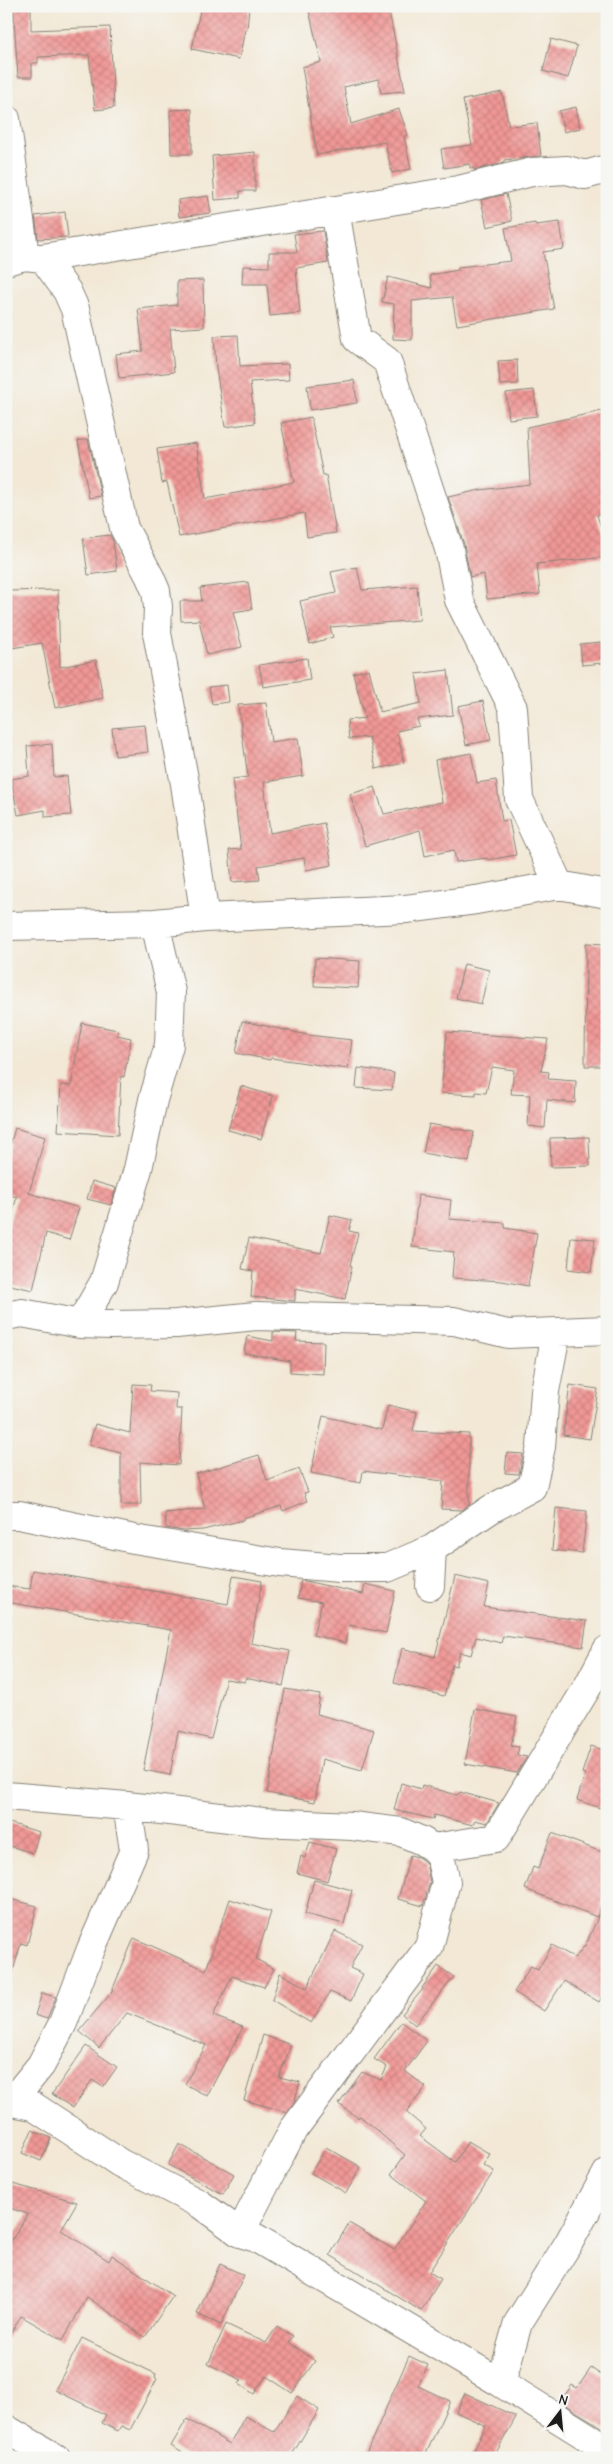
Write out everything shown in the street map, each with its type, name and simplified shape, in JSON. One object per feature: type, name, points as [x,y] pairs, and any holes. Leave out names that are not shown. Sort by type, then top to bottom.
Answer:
[{"type":"street","points":[[6,119],[24,258],[68,291],[75,309],[124,528],[156,591],[158,641],[185,784],[205,918]]},
{"type":"street","points":[[24,258],[458,190],[532,172],[567,170],[585,175],[606,169],[607,177]]},
{"type":"street","points":[[335,210],[357,338],[387,361],[449,549],[459,600],[513,708],[519,799],[559,885]]},
{"type":"street","points":[[6,926],[155,923],[205,918],[406,909],[476,900],[559,885],[607,894]]},
{"type":"street","points":[[80,1324],[104,1282],[138,1169],[153,1100],[169,1045],[170,992],[155,923]]},
{"type":"street","points":[[104,1282],[110,1325]]},
{"type":"street","points":[[6,1316],[22,1313],[80,1324],[110,1325],[176,1324],[256,1316],[372,1321],[454,1321],[508,1334],[556,1334],[607,1330]]},
{"type":"street","points":[[6,1515],[19,1515],[134,1539],[280,1563],[331,1568],[386,1568],[432,1549],[491,1509],[532,1487],[541,1446],[545,1391],[556,1334]]},
{"type":"street","points":[[430,1586],[432,1549]]},
{"type":"street","points":[[433,1848],[496,1838],[588,1686],[607,1650]]},
{"type":"street","points":[[6,1796],[127,1806],[263,1822],[352,1826],[401,1832],[433,1848],[440,1856],[446,1882],[429,1947],[293,2130],[240,2233]]},
{"type":"street","points":[[9,2102],[41,2065],[63,2023],[90,1949],[134,1850],[127,1806]]},
{"type":"street","points":[[9,2102],[33,2106],[120,2163],[200,2204],[240,2233],[256,2238],[501,2383],[607,2449]]},
{"type":"street","points":[[501,2383],[518,2323],[568,2244],[607,2173]]},
{"type":"street","points":[[6,2429],[56,2458]]},
{"type":"building","points":[[13,6],[31,6],[31,30],[110,27],[114,108],[95,110],[89,55],[38,57],[38,63],[32,63],[32,77],[18,77]]},
{"type":"building","points":[[201,6],[249,6],[247,30],[245,30],[239,59],[192,49]]},
{"type":"building","points":[[308,6],[388,6],[405,91],[381,93],[378,79],[344,87],[351,124],[399,109],[408,135],[404,136],[411,169],[392,173],[385,142],[317,155],[302,67],[321,62]]},
{"type":"building","points":[[551,39],[577,46],[568,78],[543,71]]},
{"type":"building","points":[[502,92],[509,126],[537,123],[541,156],[504,160],[504,163],[474,170],[474,168],[470,168],[470,164],[444,168],[441,149],[472,145],[463,100]]},
{"type":"building","points":[[576,107],[580,128],[564,132],[559,111]]},
{"type":"building","points":[[192,109],[192,154],[171,154],[170,110]]},
{"type":"building","points":[[255,152],[255,191],[240,191],[240,198],[215,200],[212,156]]},
{"type":"building","points":[[506,194],[512,221],[487,227],[481,200]]},
{"type":"building","points":[[208,196],[211,213],[179,217],[178,200]]},
{"type":"building","points":[[65,212],[68,237],[38,239],[35,216]]},
{"type":"building","points":[[560,222],[564,249],[543,252],[554,309],[457,325],[452,297],[412,301],[412,340],[393,339],[394,304],[382,302],[388,277],[432,288],[430,275],[458,270],[458,267],[511,261],[505,228],[535,223],[536,225]]},
{"type":"building","points":[[323,231],[328,263],[296,268],[300,313],[270,316],[267,284],[242,284],[243,266],[269,267],[269,252],[297,252],[294,234]]},
{"type":"building","points":[[203,280],[204,327],[170,329],[174,372],[119,378],[116,354],[143,351],[138,309],[177,305],[177,281]]},
{"type":"building","points":[[238,335],[240,366],[288,364],[289,380],[250,382],[255,423],[225,427],[216,368],[214,336]]},
{"type":"building","points":[[517,360],[518,384],[500,385],[498,361]]},
{"type":"building","points":[[354,380],[357,403],[310,410],[307,386]]},
{"type":"building","points":[[534,390],[537,416],[509,419],[506,393]]},
{"type":"building","points":[[602,411],[607,433],[607,512],[597,515],[607,545],[607,557],[537,564],[540,594],[487,599],[484,574],[470,577],[464,544],[448,497],[480,490],[530,484],[527,427]]},
{"type":"building","points":[[311,417],[323,475],[326,475],[336,533],[307,537],[304,513],[179,537],[167,482],[162,483],[157,449],[196,443],[205,499],[294,482],[281,423]]},
{"type":"building","points":[[88,439],[101,496],[89,498],[78,441]]},
{"type":"building","points":[[110,535],[113,541],[117,571],[88,575],[83,538]]},
{"type":"building","points":[[357,567],[362,590],[417,586],[420,620],[330,627],[333,637],[310,644],[300,601],[336,593],[331,572]]},
{"type":"building","points":[[248,582],[252,609],[233,612],[242,647],[207,655],[199,620],[181,621],[180,601],[202,601],[200,588]]},
{"type":"building","points":[[58,590],[60,667],[96,660],[103,698],[55,708],[42,643],[6,649],[6,591]]},
{"type":"building","points":[[601,642],[603,663],[582,665],[580,644]]},
{"type":"building","points":[[307,658],[310,680],[263,687],[259,665]]},
{"type":"building","points":[[369,669],[380,712],[421,703],[416,674],[448,670],[453,715],[417,719],[419,726],[397,731],[404,763],[376,769],[369,737],[349,739],[347,720],[365,718],[353,673]]},
{"type":"building","points":[[227,685],[229,702],[212,704],[209,687]]},
{"type":"building","points":[[483,701],[491,740],[466,745],[458,706]]},
{"type":"building","points":[[266,703],[271,742],[298,738],[303,776],[264,782],[270,833],[324,823],[332,865],[306,870],[304,858],[258,866],[260,880],[232,882],[229,850],[241,849],[232,779],[248,777],[238,705]]},
{"type":"building","points":[[145,725],[148,752],[115,756],[112,728]]},
{"type":"building","points":[[52,744],[54,777],[67,776],[71,815],[45,817],[45,810],[18,815],[11,779],[29,776],[27,746]]},
{"type":"building","points":[[471,753],[477,783],[496,780],[502,821],[509,820],[516,855],[488,860],[487,858],[456,862],[454,850],[425,856],[420,830],[365,846],[350,794],[375,787],[384,814],[442,802],[435,760]]},
{"type":"building","points":[[586,943],[606,944],[604,1066],[585,1066]]},
{"type":"building","points":[[315,958],[360,961],[358,988],[314,986]]},
{"type":"building","points":[[464,964],[489,970],[481,1004],[456,998]]},
{"type":"building","points":[[242,1021],[308,1035],[352,1040],[348,1069],[271,1058],[270,1060],[236,1053]]},
{"type":"building","points":[[82,1023],[118,1030],[117,1035],[131,1038],[124,1077],[121,1076],[118,1135],[58,1131],[61,1085],[71,1086]]},
{"type":"building","points":[[447,1032],[548,1039],[541,1071],[549,1072],[548,1079],[576,1081],[575,1103],[547,1100],[545,1128],[528,1126],[530,1095],[511,1094],[514,1070],[492,1067],[486,1093],[476,1092],[476,1095],[441,1093]]},
{"type":"building","points":[[358,1068],[394,1073],[392,1090],[356,1088]]},
{"type":"building","points":[[241,1086],[273,1096],[261,1139],[228,1130]]},
{"type":"building","points":[[429,1124],[474,1132],[469,1162],[423,1153]]},
{"type":"building","points":[[15,1128],[45,1137],[29,1193],[79,1208],[69,1240],[46,1233],[33,1290],[6,1284],[6,1233],[17,1197],[6,1194],[6,1159]]},
{"type":"building","points":[[589,1137],[590,1166],[551,1167],[550,1138]]},
{"type":"building","points":[[92,1181],[116,1188],[111,1205],[87,1199]]},
{"type":"building","points":[[418,1195],[451,1200],[449,1219],[505,1223],[505,1228],[537,1233],[528,1286],[502,1281],[452,1278],[454,1252],[412,1247]]},
{"type":"building","points":[[330,1215],[352,1220],[349,1231],[358,1233],[350,1265],[352,1266],[345,1299],[295,1289],[295,1301],[251,1297],[253,1271],[242,1269],[249,1238],[321,1253]]},
{"type":"building","points":[[571,1237],[595,1239],[591,1272],[568,1269]]},
{"type":"building","points":[[273,1332],[297,1333],[296,1341],[324,1342],[323,1374],[290,1372],[290,1361],[244,1353],[247,1336],[273,1341]]},
{"type":"building","points":[[133,1384],[151,1385],[150,1391],[177,1393],[176,1409],[182,1409],[179,1465],[140,1462],[141,1505],[121,1505],[121,1453],[89,1445],[95,1424],[130,1433]]},
{"type":"building","points":[[570,1385],[598,1389],[590,1439],[563,1435]]},
{"type":"building","points":[[388,1405],[417,1412],[413,1431],[469,1434],[469,1505],[462,1510],[441,1509],[443,1481],[363,1471],[361,1483],[311,1473],[323,1416],[382,1430]]},
{"type":"building","points":[[507,1453],[523,1454],[519,1474],[505,1473]]},
{"type":"building","points":[[259,1455],[267,1481],[299,1469],[308,1492],[304,1493],[307,1501],[283,1511],[281,1506],[243,1518],[243,1520],[203,1530],[184,1531],[166,1528],[165,1513],[205,1509],[196,1474]]},
{"type":"building","points":[[556,1508],[587,1511],[582,1553],[552,1550]]},
{"type":"building","points":[[33,1570],[228,1604],[233,1576],[262,1581],[251,1643],[290,1651],[283,1686],[245,1678],[245,1682],[226,1679],[211,1739],[178,1731],[170,1775],[143,1770],[171,1630],[6,1602],[6,1586],[30,1589]]},
{"type":"building","points":[[455,1576],[489,1584],[484,1607],[587,1621],[583,1647],[503,1636],[501,1643],[476,1637],[471,1655],[460,1652],[456,1666],[452,1665],[444,1696],[394,1683],[402,1648],[435,1657]]},
{"type":"building","points":[[301,1580],[363,1594],[365,1584],[395,1591],[386,1633],[349,1625],[345,1643],[313,1635],[322,1602],[298,1598]]},
{"type":"building","points":[[285,1689],[320,1695],[317,1714],[374,1730],[362,1770],[322,1759],[315,1802],[267,1793]]},
{"type":"building","points":[[475,1709],[517,1717],[511,1746],[519,1747],[517,1755],[527,1757],[517,1773],[465,1764]]},
{"type":"building","points":[[591,1746],[607,1751],[607,1798],[603,1809],[577,1800],[585,1774],[582,1773]]},
{"type":"building","points":[[401,1783],[421,1789],[422,1785],[457,1795],[460,1792],[499,1803],[487,1823],[475,1820],[473,1825],[434,1815],[433,1819],[394,1810]]},
{"type":"building","points":[[6,1822],[39,1832],[33,1853],[6,1845]]},
{"type":"building","points":[[552,1833],[607,1854],[607,1889],[597,1917],[525,1889],[533,1867],[538,1869]]},
{"type":"building","points":[[310,1842],[336,1849],[327,1881],[297,1873],[301,1856],[305,1858]]},
{"type":"building","points":[[410,1855],[418,1857],[426,1863],[430,1882],[423,1906],[398,1899]]},
{"type":"building","points":[[314,1880],[352,1890],[344,1924],[305,1914]]},
{"type":"building","points":[[607,1897],[607,1989],[599,2002],[564,1981],[544,2011],[514,1992],[531,1966],[538,1970],[552,1945],[575,1958],[586,1944]]},
{"type":"building","points":[[6,1898],[37,1906],[27,1945],[21,1943],[12,1975],[6,1974]]},
{"type":"building","points":[[230,1899],[271,1912],[256,1959],[274,1969],[264,1987],[232,1976],[213,2016],[243,2027],[207,2096],[185,2084],[206,2045],[127,2013],[99,2048],[79,2031],[111,1993],[134,1938],[206,1970]]},
{"type":"building","points":[[335,1931],[362,1944],[350,1968],[363,1974],[351,2001],[330,1992],[311,2023],[272,2000],[280,1973],[307,1988]]},
{"type":"building","points":[[438,1966],[454,1977],[415,2025],[402,2014],[423,1989]]},
{"type":"building","points":[[42,1993],[56,1997],[47,2019],[35,2015]]},
{"type":"building","points":[[401,2022],[427,2041],[405,2071],[426,2087],[406,2112],[426,2129],[420,2136],[455,2162],[468,2141],[490,2154],[483,2165],[494,2171],[429,2272],[441,2279],[421,2311],[330,2255],[349,2223],[394,2250],[426,2201],[391,2174],[405,2155],[360,2116],[358,2118],[339,2104],[362,2072],[381,2080],[387,2067],[374,2059]]},
{"type":"building","points":[[263,2035],[291,2045],[279,2077],[300,2082],[294,2103],[287,2112],[244,2100]]},
{"type":"building","points":[[86,2046],[117,2067],[103,2087],[92,2080],[73,2108],[52,2094]]},
{"type":"building","points":[[32,2130],[51,2138],[41,2161],[22,2153]]},
{"type":"building","points":[[179,2144],[234,2174],[223,2194],[168,2165]]},
{"type":"building","points":[[326,2147],[361,2167],[346,2193],[311,2173]]},
{"type":"building","points":[[6,2182],[77,2202],[61,2230],[109,2261],[112,2255],[173,2296],[145,2337],[87,2297],[63,2340],[21,2316],[6,2340],[6,2249],[28,2214],[6,2207]]},
{"type":"building","points":[[220,2264],[244,2275],[221,2325],[197,2314]]},
{"type":"building","points":[[226,2324],[266,2343],[277,2326],[293,2336],[289,2342],[315,2361],[292,2393],[266,2376],[254,2394],[239,2384],[242,2380],[208,2364]]},
{"type":"building","points":[[82,2338],[156,2374],[155,2377],[157,2379],[130,2430],[121,2426],[118,2431],[102,2423],[106,2415],[55,2390]]},
{"type":"building","points":[[409,2356],[428,2365],[418,2386],[450,2401],[424,2458],[364,2458]]},
{"type":"building","points":[[591,2368],[607,2379],[607,2430],[560,2402],[572,2385],[577,2388]]},
{"type":"building","points":[[465,2393],[516,2417],[493,2458],[470,2458],[486,2426],[456,2412]]},
{"type":"building","points":[[297,2396],[319,2410],[290,2458],[191,2458],[171,2446],[187,2419],[230,2444],[245,2416],[274,2432]]}]
